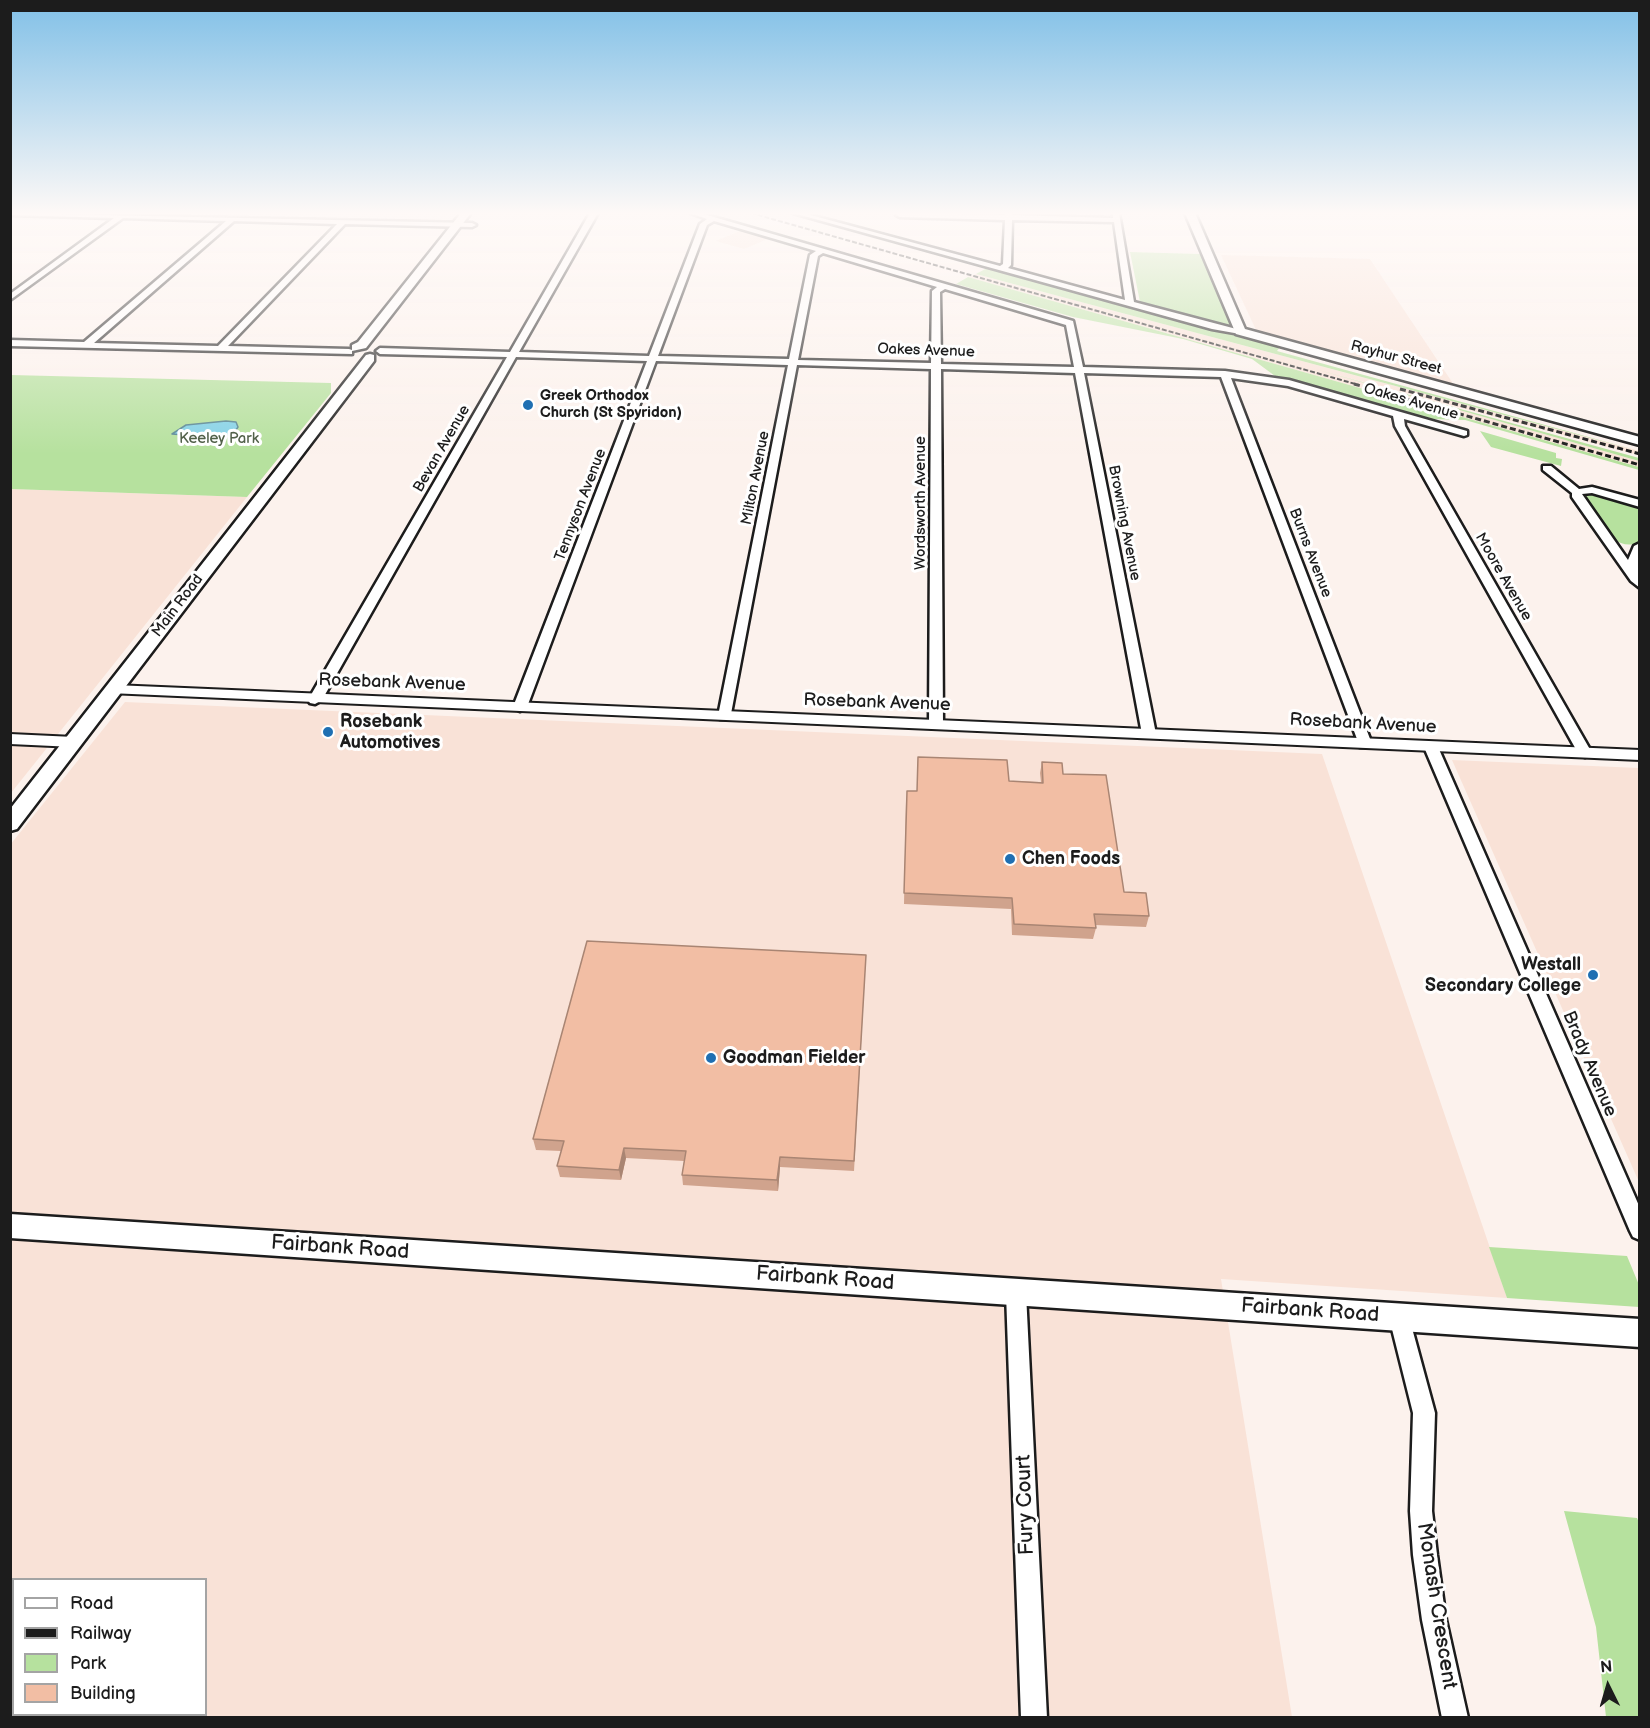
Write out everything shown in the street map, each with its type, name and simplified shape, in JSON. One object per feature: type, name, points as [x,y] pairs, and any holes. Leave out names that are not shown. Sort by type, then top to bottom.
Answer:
[{"type":"main road","name":"Main Road","points":[[365,353],[362,345],[403,294]]},
{"type":"main road","points":[[1224,294],[1240,331]]},
{"type":"main road","name":"Main Road","points":[[10,824],[345,388],[365,353],[396,322]]},
{"type":"main road","name":"Rayhur Street","points":[[1240,331],[1640,441]]},
{"type":"main road","name":"Fairbank Road","points":[[10,1226],[1640,1333]]},
{"type":"street","points":[[86,345],[146,294]]},
{"type":"street","points":[[220,349],[274,294]]},
{"type":"street","name":"Bevan Avenue","points":[[315,700],[548,294]]},
{"type":"street","name":"Tennyson Avenue","points":[[520,707],[677,294]]},
{"type":"street","name":"Milton Avenue","points":[[725,716],[807,294]]},
{"type":"street","name":"Wordsworth Avenue","points":[[936,294],[936,725]]},
{"type":"street","name":"Browning Avenue","points":[[975,294],[1066,320],[1071,326],[1149,734]]},
{"type":"street","name":"Rayhur Street","points":[[1094,294],[1215,327],[1240,331]]},
{"type":"street","points":[[1129,294],[1130,303]]},
{"type":"street","name":"Oakes Avenue","points":[[10,343],[1226,374],[1289,383],[1464,433]]},
{"type":"street","name":"Burns Avenue","points":[[1226,374],[1365,744]]},
{"type":"street","name":"Moore Avenue","points":[[1398,415],[1400,426],[1585,753]]},
{"type":"street","points":[[1547,468],[1577,492],[1592,490],[1640,504]]},
{"type":"street","points":[[1577,492],[1576,497],[1637,582]]},
{"type":"street","points":[[1609,542],[1639,547],[1632,564],[1637,582]]},
{"type":"street","name":"Rosebank Avenue","points":[[114,690],[1640,755]]},
{"type":"street","points":[[10,739],[74,742]]},
{"type":"street","name":"Brady Avenue","points":[[1431,747],[1640,1231]]},
{"type":"street","name":"Fury Court","points":[[1016,1293],[1034,1718]]},
{"type":"street","name":"Monash Crescent","points":[[1399,1317],[1424,1413],[1420,1511],[1434,1620],[1455,1718]]},
{"type":"shaded area","points":[[1027,294],[1050,294],[1639,451],[1639,455],[1326,372],[1639,461],[1639,467]]},
{"type":"shaded area","points":[[1239,294],[1393,294],[1454,385],[1256,330]]},
{"type":"shaded area","points":[[11,489],[247,497],[11,793]]},
{"type":"shaded area","points":[[125,702],[1322,754],[1507,1298],[1221,1279],[1292,1717],[11,1717],[10,845]]},
{"type":"shaded area","name":"Westall Secondary College","points":[[1452,760],[1639,768],[1639,1182]]},
{"type":"green space","points":[[990,294],[1027,294],[1639,467],[1639,470],[1465,420],[1431,419],[1275,376],[1252,359],[1183,339],[1073,317]]},
{"type":"green space","points":[[1050,294],[1087,294],[1280,347],[1277,351],[1639,451]]},
{"type":"green space","points":[[1138,294],[1218,294],[1231,326],[1140,302]]},
{"type":"green space","points":[[1315,369],[1639,458],[1639,461]]},
{"type":"green space","name":"Keeley Park","points":[[11,375],[331,383],[331,393],[247,497],[11,489]]},
{"type":"green space","points":[[1480,431],[1556,453],[1556,458],[1562,459],[1561,466],[1491,447]]},
{"type":"green space","points":[[1590,491],[1639,505],[1638,543],[1628,545],[1619,542],[1603,530],[1579,495]]},
{"type":"green space","points":[[1489,1247],[1627,1256],[1639,1285],[1639,1307],[1507,1298]]},
{"type":"green space","points":[[1564,1511],[1637,1518],[1640,1525],[1639,1717],[1606,1717],[1596,1627]]},
{"type":"water","points":[[236,422],[238,427],[234,433],[221,438],[172,434],[186,425]]},
{"type":"building","name":"Chen Foods","points":[[918,757],[1007,760],[1009,781],[1043,783],[1042,762],[1062,763],[1063,774],[1106,775],[1124,892],[1146,893],[1149,916],[1094,914],[1096,928],[1014,924],[1012,898],[904,893],[907,791],[917,791]]},
{"type":"building","name":"Goodman Fielder","points":[[587,941],[866,955],[854,1161],[780,1157],[777,1180],[682,1175],[686,1151],[624,1148],[619,1170],[557,1166],[564,1141],[533,1139]]},
{"type":"railway","points":[[1036,294],[1359,385]]},
{"type":"railway","points":[[1354,384],[1640,465]]},
{"type":"railway","points":[[1400,389],[1640,454]]},
{"type":"place","name":"Greek Orthodox Church (St Spyridon)","points":[[528,405]]},
{"type":"place","name":"Rosebank Automotives","points":[[328,732]]},
{"type":"place","name":"Chen Foods","points":[[1010,859]]},
{"type":"place","name":"Westall Secondary College","points":[[1593,975]]},
{"type":"place","name":"Goodman Fielder","points":[[711,1058]]}]
